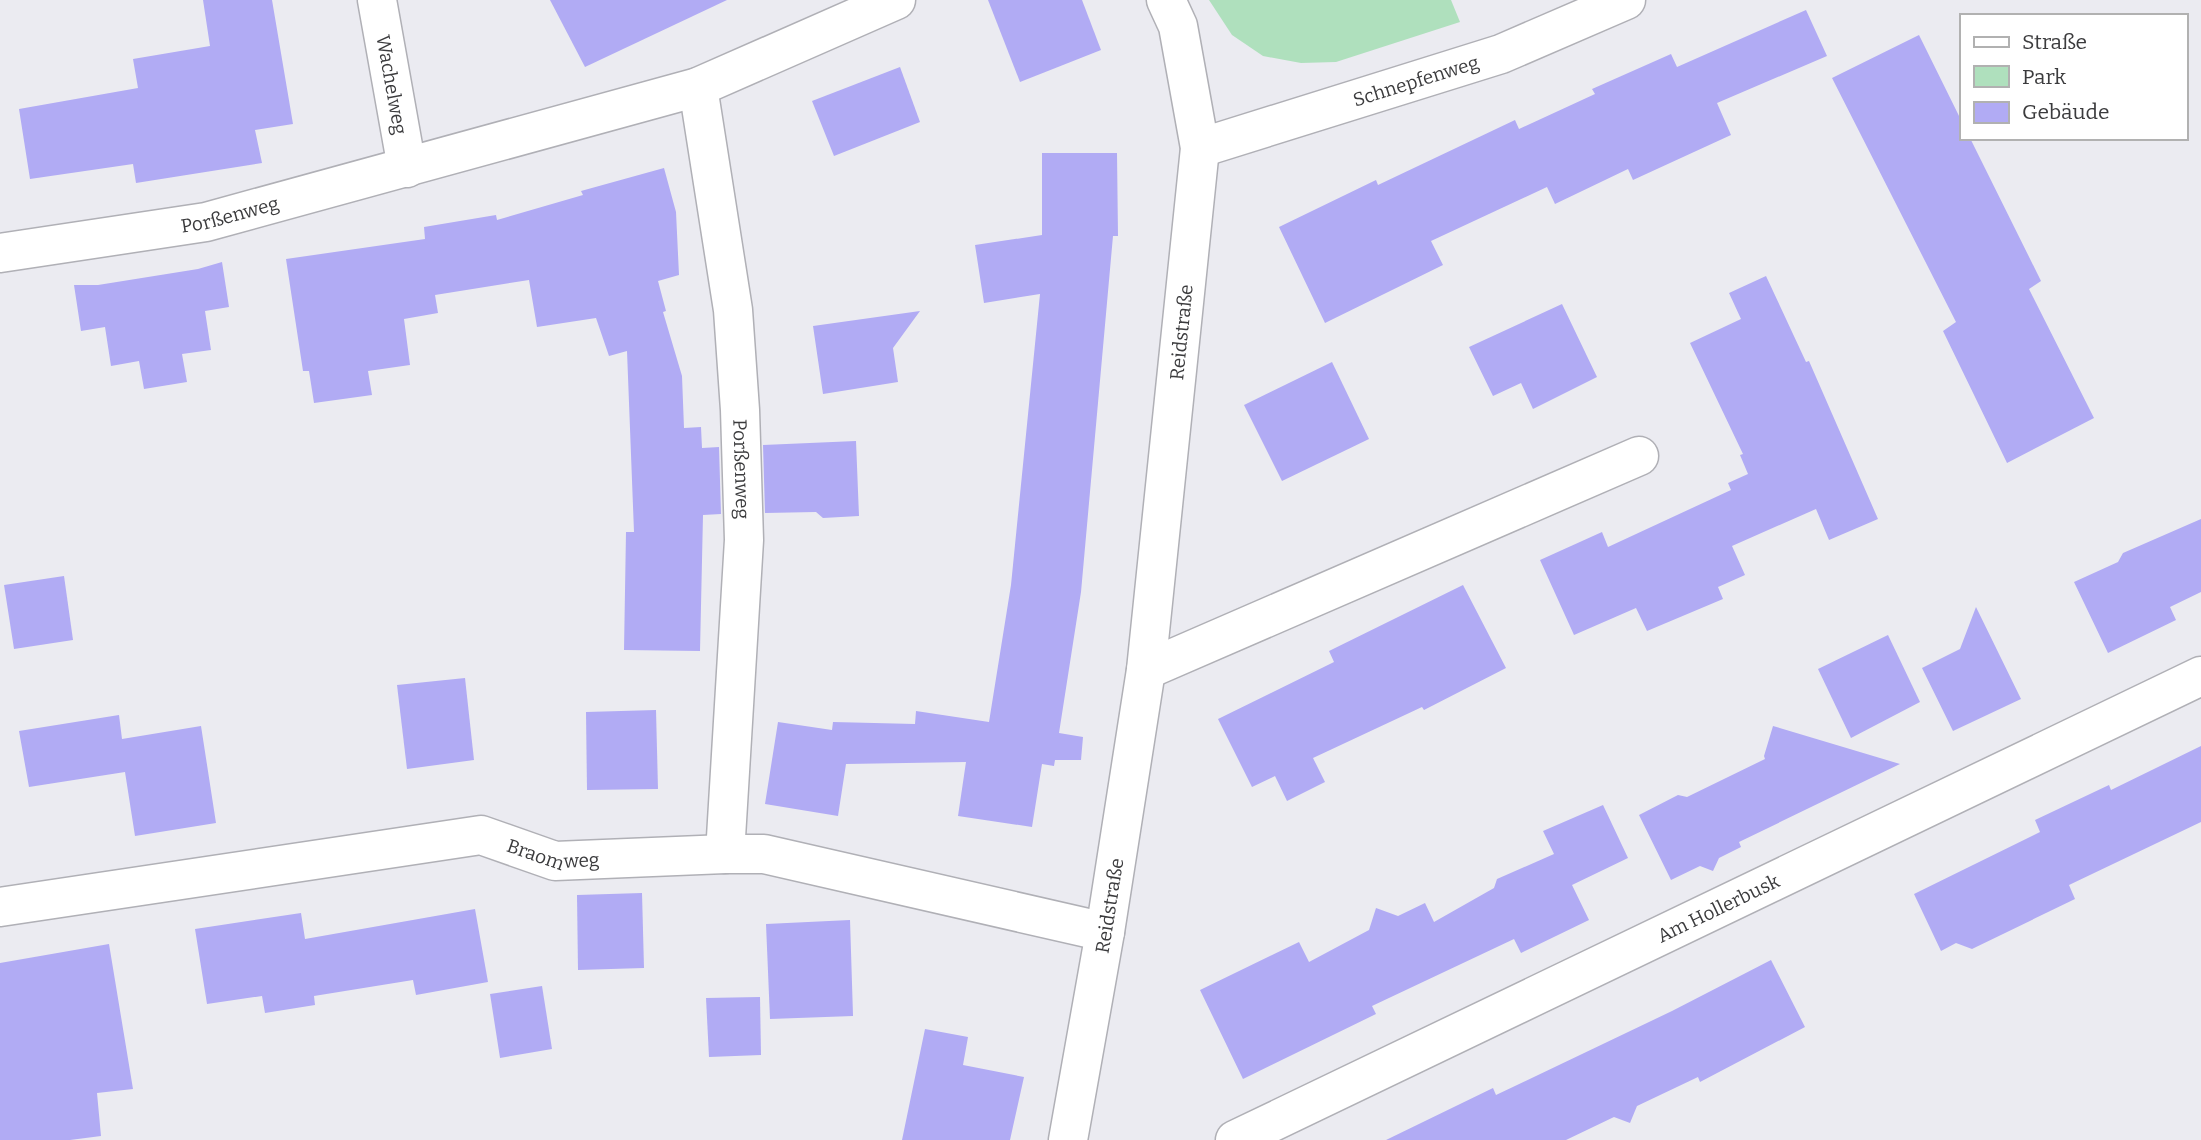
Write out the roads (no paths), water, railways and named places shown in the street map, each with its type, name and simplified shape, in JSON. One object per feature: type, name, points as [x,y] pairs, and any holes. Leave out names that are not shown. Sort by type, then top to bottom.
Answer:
[{"type":"street","name":"Wachelweg","points":[[377,0],[407,168]]},
{"type":"street","name":"Porßenweg","points":[[0,253],[206,222],[698,87],[896,0]]},
{"type":"street","name":"Reidstraße","points":[[1068,1140],[1105,932],[1146,670],[1200,148],[1178,26],[1166,0]]},
{"type":"street","name":"Schnepfenweg","points":[[1200,148],[1501,54],[1626,0]]},
{"type":"street","name":"Porßenweg","points":[[698,87],[733,310],[740,410],[744,540],[725,854]]},
{"type":"street","points":[[1146,670],[1639,456]]},
{"type":"street","name":"Am Hollerbusk","points":[[1235,1140],[2201,676]]},
{"type":"street","name":"Braomweg","points":[[0,907],[481,835],[555,861],[764,854],[1105,932]]}]
